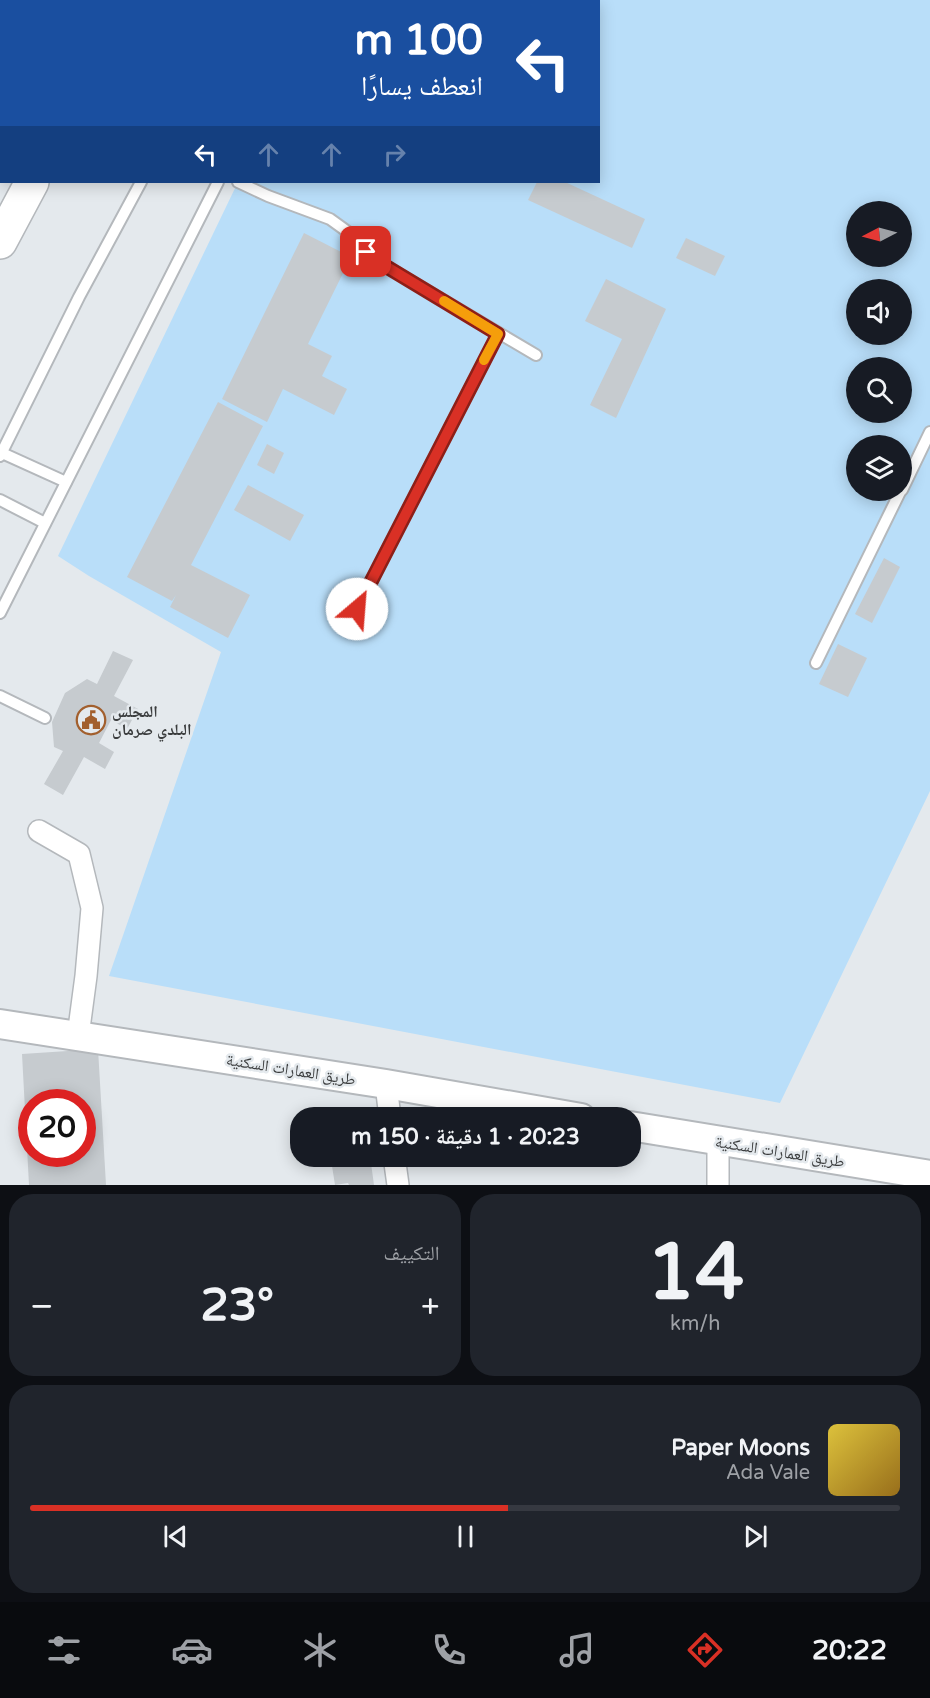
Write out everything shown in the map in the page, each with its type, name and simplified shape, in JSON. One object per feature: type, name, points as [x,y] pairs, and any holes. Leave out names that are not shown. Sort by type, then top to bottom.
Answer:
[{"type":"highway","points":[[0,242],[31,183]]},
{"type":"main road","name":"طريق العمارات السكنية","points":[[0,1024],[386,1084],[518,1107]]},
{"type":"main road","name":"طريق العمارات السكنية","points":[[641,1128],[916,1177]]},
{"type":"street","points":[[39,831],[79,854],[92,908],[78,1036]]},
{"type":"street","points":[[386,1084],[389,1107]]},
{"type":"street","points":[[718,1141],[718,1185]]},
{"type":"street","points":[[396,1167],[398,1185]]},
{"type":"lane","points":[[66,482],[1,453],[79,297],[140,183]]},
{"type":"lane","points":[[0,613],[217,183]]},
{"type":"lane","points":[[240,183],[335,222],[377,261],[536,355]]},
{"type":"lane","points":[[357,609],[498,334]]},
{"type":"lane","points":[[912,468],[930,432]]},
{"type":"lane","points":[[0,500],[45,523]]},
{"type":"lane","points":[[816,663],[896,501]]},
{"type":"lane","points":[[0,696],[45,718]]},
{"type":"shaded area","points":[[600,0],[930,0],[930,791],[780,1103],[109,976],[221,652],[58,556],[238,183],[600,183]]},
{"type":"building","points":[[536,183],[567,183],[645,219],[632,248],[528,200]]},
{"type":"building","points":[[304,233],[351,257],[308,344],[332,356],[322,376],[347,389],[334,415],[283,389],[267,422],[222,399]]},
{"type":"building","points":[[686,238],[725,256],[715,276],[676,258]]},
{"type":"building","points":[[606,279],[666,309],[616,418],[590,405],[622,339],[585,321]]},
{"type":"building","points":[[218,402],[263,426],[191,565],[250,595],[228,638],[170,607],[176,595],[172,601],[127,577]]},
{"type":"building","points":[[267,444],[284,453],[274,474],[257,465]]},
{"type":"building","points":[[248,485],[304,515],[290,541],[234,510]]},
{"type":"building","points":[[884,558],[900,567],[872,623],[855,614]]},
{"type":"building","points":[[838,644],[867,658],[848,697],[819,684]]},
{"type":"building","points":[[113,651],[133,660],[114,696],[138,709],[127,729],[111,720],[99,743],[114,752],[105,769],[84,757],[63,795],[44,784],[63,751],[54,747],[52,722],[65,693],[87,679],[97,684]]},
{"type":"building","points":[[98,1049],[106,1185],[29,1185],[28,1167],[96,1167],[96,1089],[24,1089],[22,1054]]},
{"type":"building","points":[[332,1167],[372,1167],[374,1185],[349,1185],[348,1183],[335,1185]]},
{"type":"slow traffic","points":[[444,301],[498,334],[484,360]]},
{"type":"place","name":"المجلس البلدي صرمان","points":[[91,720]]},
{"type":"route","points":[[357,609],[498,334],[377,261],[366,252]]}]
